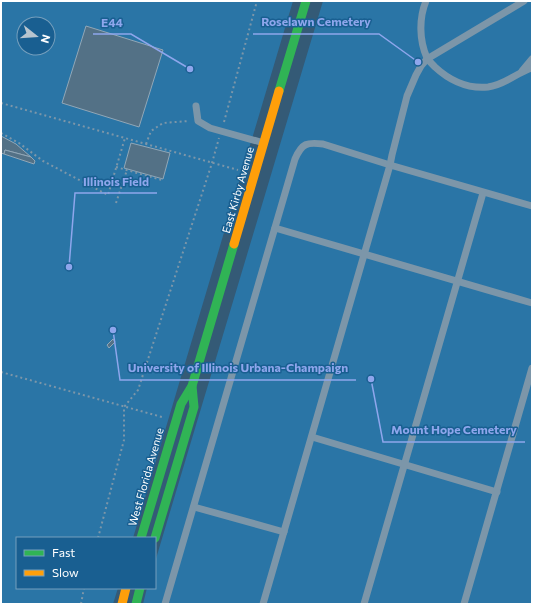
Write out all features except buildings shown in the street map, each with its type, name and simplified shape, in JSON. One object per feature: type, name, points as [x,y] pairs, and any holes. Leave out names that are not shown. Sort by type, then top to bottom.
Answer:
[{"type":"main road","name":"East Kirby Avenue","points":[[175,423],[180,404],[192,386],[306,1]]},
{"type":"main road","name":"East Kirby Avenue","points":[[155,537],[194,407],[192,386]]},
{"type":"main road","name":"West Florida Avenue","points":[[141,537],[175,423]]},
{"type":"main road","points":[[122,604],[126,589]]},
{"type":"main road","points":[[136,604],[140,589]]},
{"type":"lane","points":[[426,1],[421,21],[423,45],[428,59],[440,72],[455,81],[476,87],[488,87],[500,84],[522,71],[532,59]]},
{"type":"lane","points":[[263,604],[365,254],[390,165],[407,96],[416,75],[428,59],[524,1]]},
{"type":"lane","points":[[522,71],[532,68]]},
{"type":"lane","points":[[196,106],[198,121],[210,128],[264,143]]},
{"type":"lane","points":[[165,604],[298,152],[306,144],[312,142],[323,144],[483,193],[532,206]]},
{"type":"lane","points":[[364,604],[483,193]]},
{"type":"lane","points":[[275,228],[532,303]]},
{"type":"lane","points":[[464,604],[532,368]]},
{"type":"lane","points":[[312,437],[497,492]]},
{"type":"lane","points":[[194,507],[284,532]]},
{"type":"path","points":[[98,537],[124,440],[124,407],[138,390],[212,163],[257,1]]},
{"type":"path","points":[[1,103],[238,170]]},
{"type":"path","points":[[146,144],[151,131],[163,123],[198,121]]},
{"type":"path","points":[[1,133],[19,143],[43,161],[108,195],[125,138]]},
{"type":"path","points":[[116,167],[162,180]]},
{"type":"path","points":[[116,203],[127,170]]},
{"type":"path","points":[[1,372],[164,418]]},
{"type":"path","points":[[81,604],[84,589]]},
{"type":"shaded area","points":[[1,1],[293,1],[133,537],[16,537],[16,589],[118,589],[113,604],[1,604]]},
{"type":"shaded area","points":[[323,1],[532,1],[532,604],[143,604],[147,589],[156,589],[156,559]]},
{"type":"traffic: fast","points":[[279,91],[306,1]]},
{"type":"traffic: fast","points":[[141,537],[181,404],[192,386],[234,244]]},
{"type":"traffic: fast","points":[[155,537],[194,407],[192,386]]},
{"type":"traffic: fast","points":[[136,604],[140,589]]},
{"type":"traffic: slow","points":[[234,244],[279,91]]},
{"type":"traffic: slow","points":[[122,604],[126,589]]},
{"type":"place","name":"Roselawn Cemetery","points":[[418,62]]},
{"type":"place","name":"E44","points":[[190,69]]},
{"type":"place","name":"Illinois Field","points":[[69,267]]},
{"type":"place","name":"University of Illinois Urbana-Champaign","points":[[113,330]]},
{"type":"place","name":"Mount Hope Cemetery","points":[[371,379]]}]
